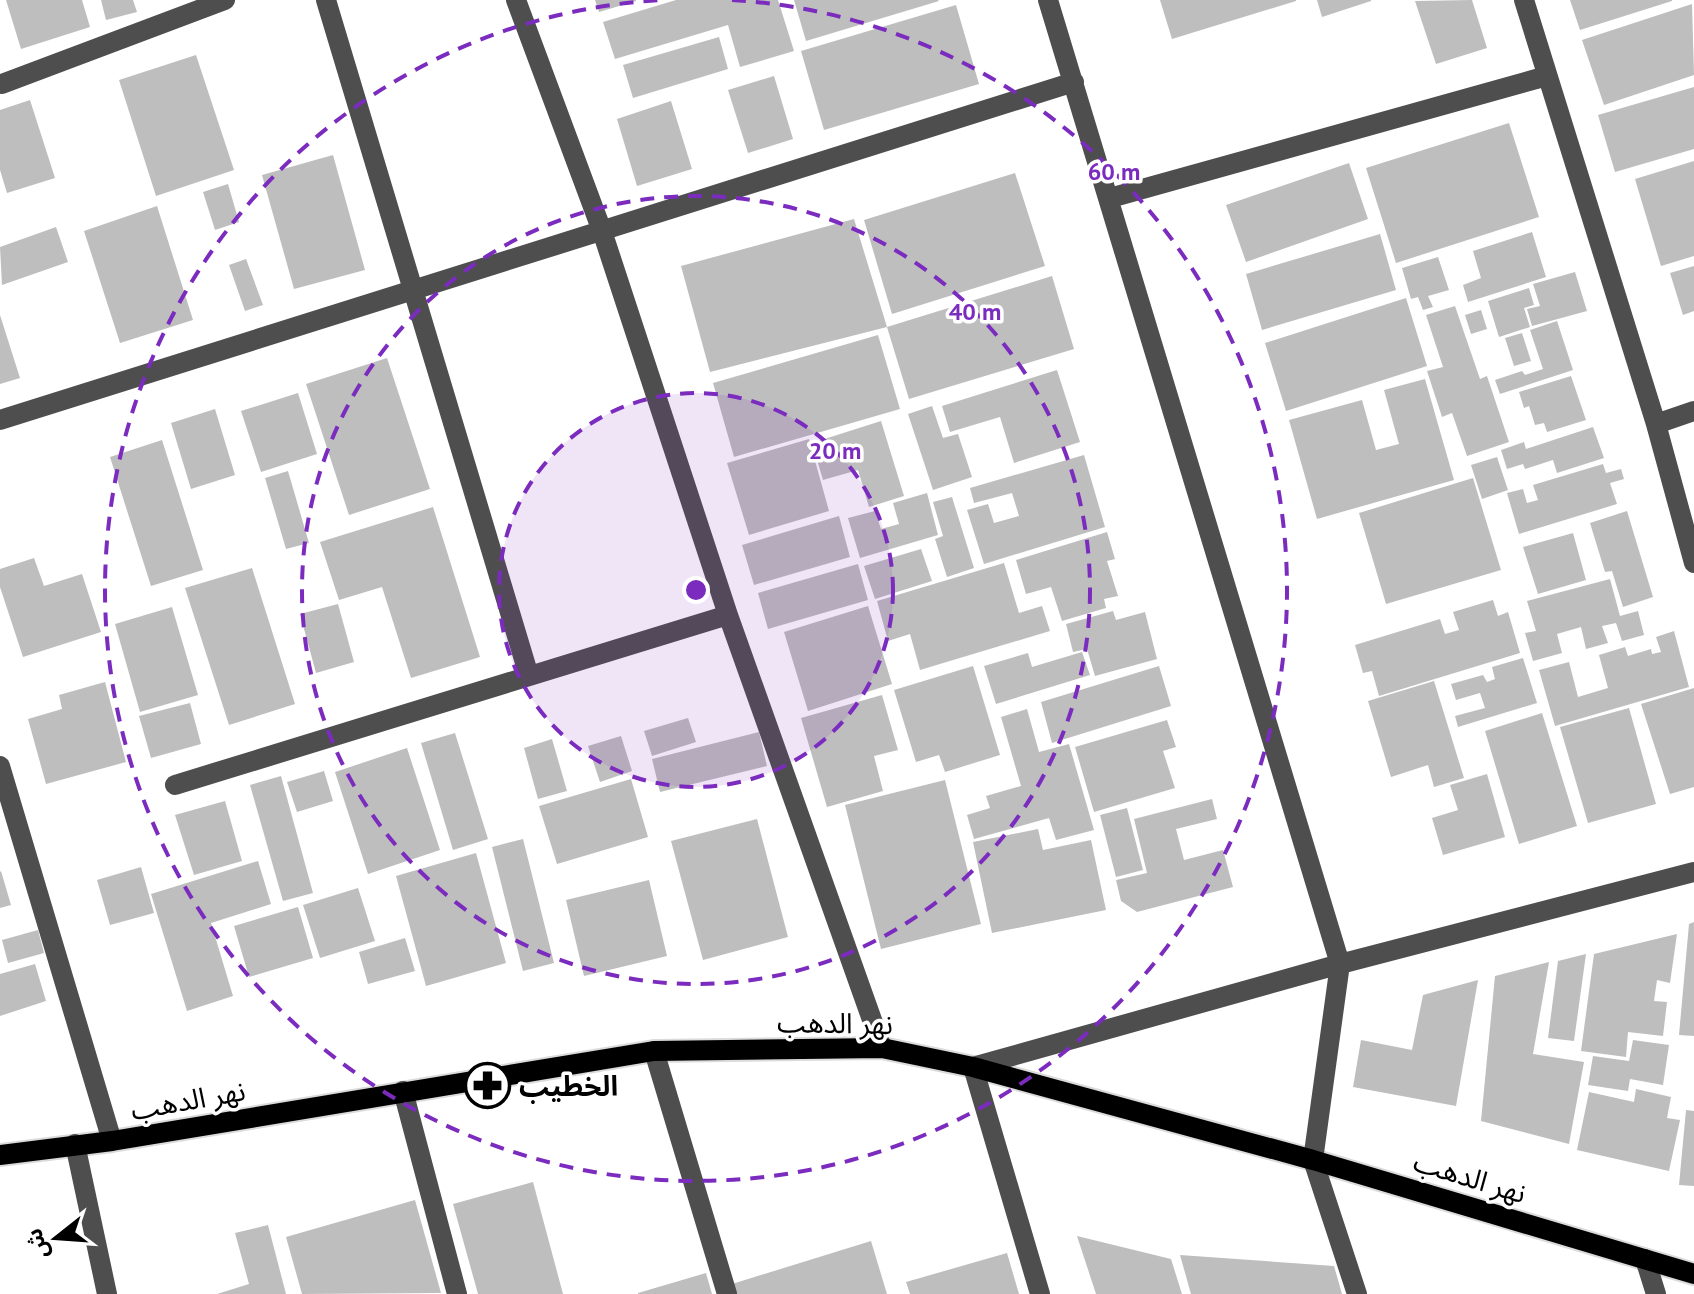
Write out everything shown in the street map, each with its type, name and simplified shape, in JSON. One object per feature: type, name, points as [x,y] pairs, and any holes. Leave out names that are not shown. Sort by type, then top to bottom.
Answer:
[{"type":"main road","name":"نهر الدهب","points":[[0,1155],[112,1141],[654,1051],[882,1048],[973,1067],[1313,1160],[1694,1274]]},
{"type":"street","points":[[2,84],[225,0]]},
{"type":"street","points":[[326,0],[529,676]]},
{"type":"street","points":[[516,0],[602,231],[728,615],[882,1048]]},
{"type":"street","points":[[1048,0],[1340,964],[1313,1160],[1357,1294]]},
{"type":"street","points":[[1524,0],[1656,424],[1694,563]]},
{"type":"street","points":[[1110,198],[1547,76]]},
{"type":"street","points":[[0,420],[1074,82]]},
{"type":"street","points":[[1656,424],[1694,411]]},
{"type":"street","points":[[175,785],[728,615]]},
{"type":"street","points":[[0,766],[112,1141]]},
{"type":"street","points":[[1040,1294],[973,1067],[1340,964],[1694,872]]},
{"type":"street","points":[[654,1051],[727,1294]]},
{"type":"street","points":[[403,1091],[457,1294]]},
{"type":"street","points":[[75,1144],[107,1294]]},
{"type":"street","points":[[1645,1259],[1656,1294]]},
{"type":"building","points":[[6,0],[82,0],[90,27],[21,49]]},
{"type":"building","points":[[101,0],[133,0],[137,12],[106,20]]},
{"type":"building","points":[[595,0],[636,0],[636,1],[599,12]]},
{"type":"building","points":[[676,0],[778,0],[794,51],[740,67],[728,25],[615,59],[603,22]]},
{"type":"building","points":[[794,0],[938,0],[939,1],[806,41]]},
{"type":"building","points":[[1160,0],[1296,0],[1296,1],[1172,39]]},
{"type":"building","points":[[1317,0],[1371,0],[1371,1],[1322,17]]},
{"type":"building","points":[[1472,0],[1487,48],[1436,64],[1415,1]]},
{"type":"building","points":[[1570,0],[1672,0],[1672,1],[1580,30]]},
{"type":"building","points":[[1692,4],[1694,75],[1604,105],[1582,40]]},
{"type":"building","points":[[956,5],[979,84],[824,130],[801,51]]},
{"type":"building","points":[[719,37],[728,69],[633,98],[623,65]]},
{"type":"building","points":[[196,55],[234,170],[156,196],[119,80]]},
{"type":"building","points":[[774,76],[793,139],[748,153],[728,90]]},
{"type":"building","points":[[1694,87],[1694,149],[1615,172],[1598,115]]},
{"type":"building","points":[[30,100],[55,178],[7,193],[0,170],[0,110]]},
{"type":"building","points":[[671,101],[692,169],[637,186],[617,119]]},
{"type":"building","points":[[1509,123],[1539,217],[1396,263],[1366,168]]},
{"type":"building","points":[[333,155],[365,270],[294,289],[262,175]]},
{"type":"building","points":[[1694,161],[1694,256],[1661,266],[1635,179]]},
{"type":"building","points":[[1349,163],[1368,219],[1246,262],[1226,205]]},
{"type":"building","points":[[1015,173],[1045,266],[892,314],[864,220]]},
{"type":"building","points":[[228,184],[239,222],[215,230],[203,192]]},
{"type":"building","points":[[157,206],[193,320],[120,343],[84,231]]},
{"type":"building","points":[[854,219],[887,327],[710,372],[681,266]]},
{"type":"building","points":[[56,227],[68,262],[2,285],[0,247]]},
{"type":"building","points":[[1532,232],[1546,277],[1468,302],[1463,285],[1481,278],[1473,251]]},
{"type":"building","points":[[1380,234],[1396,290],[1262,330],[1246,274]]},
{"type":"building","points":[[1438,257],[1449,290],[1428,296],[1433,307],[1423,310],[1418,297],[1411,299],[1402,268]]},
{"type":"building","points":[[246,259],[263,305],[245,311],[229,265]]},
{"type":"building","points":[[1694,266],[1694,311],[1683,315],[1670,273]]},
{"type":"building","points":[[1575,272],[1587,311],[1532,326],[1527,309],[1540,306],[1533,284]]},
{"type":"building","points":[[1052,276],[1074,349],[909,399],[887,327]]},
{"type":"building","points":[[1529,288],[1534,305],[1524,308],[1530,327],[1499,337],[1488,301]]},
{"type":"building","points":[[1406,298],[1427,366],[1286,411],[1265,343]]},
{"type":"building","points":[[1455,306],[1480,379],[1487,376],[1509,442],[1467,456],[1452,413],[1442,417],[1427,371],[1443,367],[1426,315]]},
{"type":"building","points":[[1481,310],[1487,329],[1471,334],[1465,315]]},
{"type":"building","points":[[0,315],[20,378],[0,384]]},
{"type":"building","points":[[1557,321],[1573,370],[1500,394],[1495,380],[1522,371],[1525,375],[1543,369],[1530,330]]},
{"type":"building","points":[[1522,333],[1531,361],[1514,366],[1505,338]]},
{"type":"building","points":[[878,335],[900,409],[734,457],[713,383]]},
{"type":"building","points":[[387,358],[430,489],[349,515],[306,384]]},
{"type":"building","points":[[1057,370],[1080,442],[1014,463],[1000,417],[950,432],[942,406]]},
{"type":"building","points":[[1571,376],[1586,420],[1547,432],[1544,423],[1535,425],[1529,406],[1524,408],[1519,392]]},
{"type":"building","points":[[1425,379],[1454,480],[1317,519],[1289,420],[1362,400],[1376,450],[1399,444],[1384,390]]},
{"type":"building","points":[[298,393],[317,454],[261,472],[241,411]]},
{"type":"building","points":[[932,406],[943,438],[958,434],[972,477],[933,490],[908,414]]},
{"type":"building","points":[[215,409],[235,475],[191,489],[171,423]]},
{"type":"building","points":[[881,421],[904,496],[869,507],[858,470],[823,480],[812,443]]},
{"type":"building","points":[[1593,427],[1604,458],[1557,473],[1553,460],[1525,469],[1523,464],[1507,469],[1501,450],[1524,442],[1526,449]]},
{"type":"building","points":[[809,439],[829,511],[749,535],[727,463]]},
{"type":"building","points":[[162,440],[203,570],[151,586],[110,457]]},
{"type":"building","points":[[1084,455],[1105,527],[984,564],[967,510],[988,504],[994,523],[1019,516],[1012,493],[974,503],[970,488]]},
{"type":"building","points":[[1497,457],[1508,490],[1482,499],[1471,465]]},
{"type":"building","points":[[1603,464],[1606,473],[1621,469],[1624,479],[1610,483],[1617,504],[1519,534],[1507,493],[1523,489],[1527,503],[1538,500],[1533,485]]},
{"type":"building","points":[[288,471],[309,543],[286,549],[265,478]]},
{"type":"building","points":[[1473,478],[1501,570],[1386,604],[1359,513]]},
{"type":"building","points":[[927,493],[938,535],[860,558],[848,518],[875,511],[881,529],[899,524],[893,503]]},
{"type":"building","points":[[952,497],[974,568],[947,577],[935,539],[943,536],[933,502]]},
{"type":"building","points":[[433,507],[480,657],[411,678],[382,587],[339,600],[320,542]]},
{"type":"building","points":[[1627,511],[1653,597],[1623,607],[1612,571],[1605,572],[1590,523]]},
{"type":"building","points":[[839,516],[850,557],[754,585],[742,545]]},
{"type":"building","points":[[1107,532],[1115,559],[1107,561],[1118,596],[1104,599],[1106,608],[1062,621],[1051,587],[1026,594],[1016,560]]},
{"type":"building","points":[[1573,533],[1586,580],[1538,594],[1523,547]]},
{"type":"building","points":[[921,549],[932,581],[875,599],[864,566]]},
{"type":"building","points":[[34,558],[44,586],[82,574],[101,632],[23,657],[0,587],[0,569]]},
{"type":"building","points":[[1004,563],[1019,613],[1042,606],[1050,631],[920,670],[910,634],[888,641],[877,601]]},
{"type":"building","points":[[858,564],[868,600],[768,629],[758,593]]},
{"type":"building","points":[[252,568],[295,704],[229,725],[185,588]]},
{"type":"building","points":[[1610,579],[1620,616],[1638,611],[1644,635],[1622,641],[1616,623],[1602,626],[1608,643],[1586,649],[1581,627],[1557,634],[1562,653],[1533,661],[1525,633],[1536,631],[1527,601]]},
{"type":"building","points":[[1493,600],[1498,616],[1508,612],[1520,653],[1379,696],[1372,671],[1363,673],[1355,645],[1440,619],[1445,634],[1459,630],[1453,612]]},
{"type":"building","points":[[338,604],[354,662],[316,673],[300,614]]},
{"type":"building","points":[[868,606],[892,684],[808,711],[784,632]]},
{"type":"building","points":[[172,607],[198,695],[140,712],[115,624]]},
{"type":"building","points":[[1113,611],[1116,620],[1145,612],[1157,659],[1095,676],[1087,649],[1073,652],[1066,624]]},
{"type":"building","points":[[1674,631],[1689,687],[1555,726],[1539,670],[1569,662],[1578,697],[1608,688],[1599,655],[1625,647],[1628,656],[1651,649],[1652,654],[1661,652],[1656,637]]},
{"type":"building","points":[[1082,652],[1090,675],[996,704],[984,666],[1028,653],[1032,667]]},
{"type":"building","points":[[1523,658],[1537,703],[1458,727],[1455,716],[1485,708],[1480,693],[1456,700],[1451,684],[1483,675],[1487,682],[1495,679],[1492,667]]},
{"type":"building","points":[[973,666],[1000,755],[945,772],[939,755],[916,762],[894,690]]},
{"type":"building","points":[[1159,666],[1171,706],[1052,743],[1041,702]]},
{"type":"building","points":[[1434,681],[1464,778],[1434,787],[1428,765],[1391,777],[1368,701]]},
{"type":"building","points":[[105,682],[126,762],[46,784],[28,719],[62,709],[59,695]]},
{"type":"building","points":[[1694,688],[1694,787],[1670,794],[1641,704]]},
{"type":"building","points":[[882,695],[898,750],[874,756],[883,791],[827,807],[801,718]]},
{"type":"building","points":[[190,703],[201,744],[151,758],[139,716]]},
{"type":"building","points":[[1629,708],[1656,804],[1588,823],[1560,727]]},
{"type":"building","points":[[1027,709],[1039,752],[1069,744],[1094,830],[1056,840],[1049,818],[974,839],[967,815],[990,808],[986,796],[1021,786],[1001,717]]},
{"type":"building","points":[[1542,713],[1577,826],[1519,844],[1485,731]]},
{"type":"building","points":[[688,718],[696,742],[652,756],[644,731]]},
{"type":"building","points":[[1167,720],[1176,747],[1163,751],[1175,788],[1094,812],[1075,747]]},
{"type":"building","points":[[759,732],[767,766],[660,792],[652,759]]},
{"type":"building","points":[[455,733],[488,839],[453,850],[421,743]]},
{"type":"building","points":[[621,736],[632,771],[600,782],[588,746]]},
{"type":"building","points":[[552,739],[567,791],[538,799],[524,748]]},
{"type":"building","points":[[407,748],[440,850],[368,874],[335,772]]},
{"type":"building","points":[[324,771],[333,801],[297,812],[287,782]]},
{"type":"building","points":[[1487,774],[1505,837],[1443,855],[1432,818],[1458,810],[1450,785]]},
{"type":"building","points":[[281,776],[313,893],[283,901],[250,785]]},
{"type":"building","points":[[631,779],[648,837],[557,864],[539,806]]},
{"type":"building","points":[[945,780],[981,924],[881,949],[845,805]]},
{"type":"building","points":[[1212,799],[1217,819],[1176,829],[1184,860],[1223,850],[1233,887],[1137,912],[1121,901],[1116,880],[1147,873],[1134,819]]},
{"type":"building","points":[[225,801],[242,861],[194,875],[175,815]]},
{"type":"building","points":[[1127,808],[1143,870],[1116,877],[1100,815]]},
{"type":"building","points":[[757,819],[788,937],[703,960],[671,841]]},
{"type":"building","points":[[1038,829],[1043,850],[1091,840],[1106,910],[992,933],[973,842]]},
{"type":"building","points":[[523,839],[554,963],[523,971],[492,847]]},
{"type":"building","points":[[476,853],[506,963],[426,986],[396,876]]},
{"type":"building","points":[[258,861],[271,904],[211,923],[233,996],[187,1011],[151,894]]},
{"type":"building","points":[[141,867],[154,913],[110,925],[97,880]]},
{"type":"building","points":[[0,872],[11,905],[0,908]]},
{"type":"building","points":[[649,880],[667,956],[584,976],[566,900]]},
{"type":"building","points":[[358,888],[375,941],[320,958],[303,905]]},
{"type":"building","points":[[298,907],[313,958],[249,977],[234,926]]},
{"type":"building","points":[[1694,922],[1694,1036],[1679,1035],[1689,924]]},
{"type":"building","points":[[38,930],[44,953],[8,963],[2,940]]},
{"type":"building","points":[[1677,934],[1670,983],[1657,980],[1654,1001],[1667,1002],[1663,1036],[1628,1032],[1626,1057],[1581,1051],[1594,954]]},
{"type":"building","points":[[405,938],[415,971],[368,984],[359,952]]},
{"type":"building","points":[[1586,954],[1574,1041],[1548,1038],[1558,961]]},
{"type":"building","points":[[1549,962],[1533,1054],[1584,1062],[1569,1144],[1481,1121],[1495,976]]},
{"type":"building","points":[[35,964],[46,1001],[0,1016],[0,974]]},
{"type":"building","points":[[1478,980],[1456,1106],[1353,1087],[1361,1040],[1412,1050],[1423,995]]},
{"type":"building","points":[[1633,1040],[1669,1045],[1663,1085],[1630,1079],[1628,1091],[1588,1085],[1593,1056],[1629,1061]]},
{"type":"building","points":[[1636,1089],[1671,1097],[1667,1118],[1680,1120],[1669,1171],[1577,1150],[1589,1092],[1634,1102]]},
{"type":"building","points":[[1686,1110],[1694,1111],[1694,1186],[1679,1185]]},
{"type":"building","points":[[533,1182],[563,1294],[478,1294],[453,1204]]},
{"type":"building","points":[[415,1200],[441,1293],[302,1294],[286,1237]]},
{"type":"building","points":[[268,1225],[286,1294],[217,1294],[249,1284],[235,1233]]},
{"type":"building","points":[[1077,1236],[1171,1259],[1182,1294],[1096,1294]]},
{"type":"building","points":[[871,1241],[887,1294],[735,1294],[732,1284]]},
{"type":"building","points":[[1007,1253],[1019,1294],[910,1294],[906,1282]]},
{"type":"building","points":[[1180,1255],[1334,1266],[1342,1294],[1191,1294]]},
{"type":"building","points":[[706,1273],[712,1294],[638,1294],[638,1293]]},
{"type":"place","name":"الخطيب","points":[[488,1086]]}]
